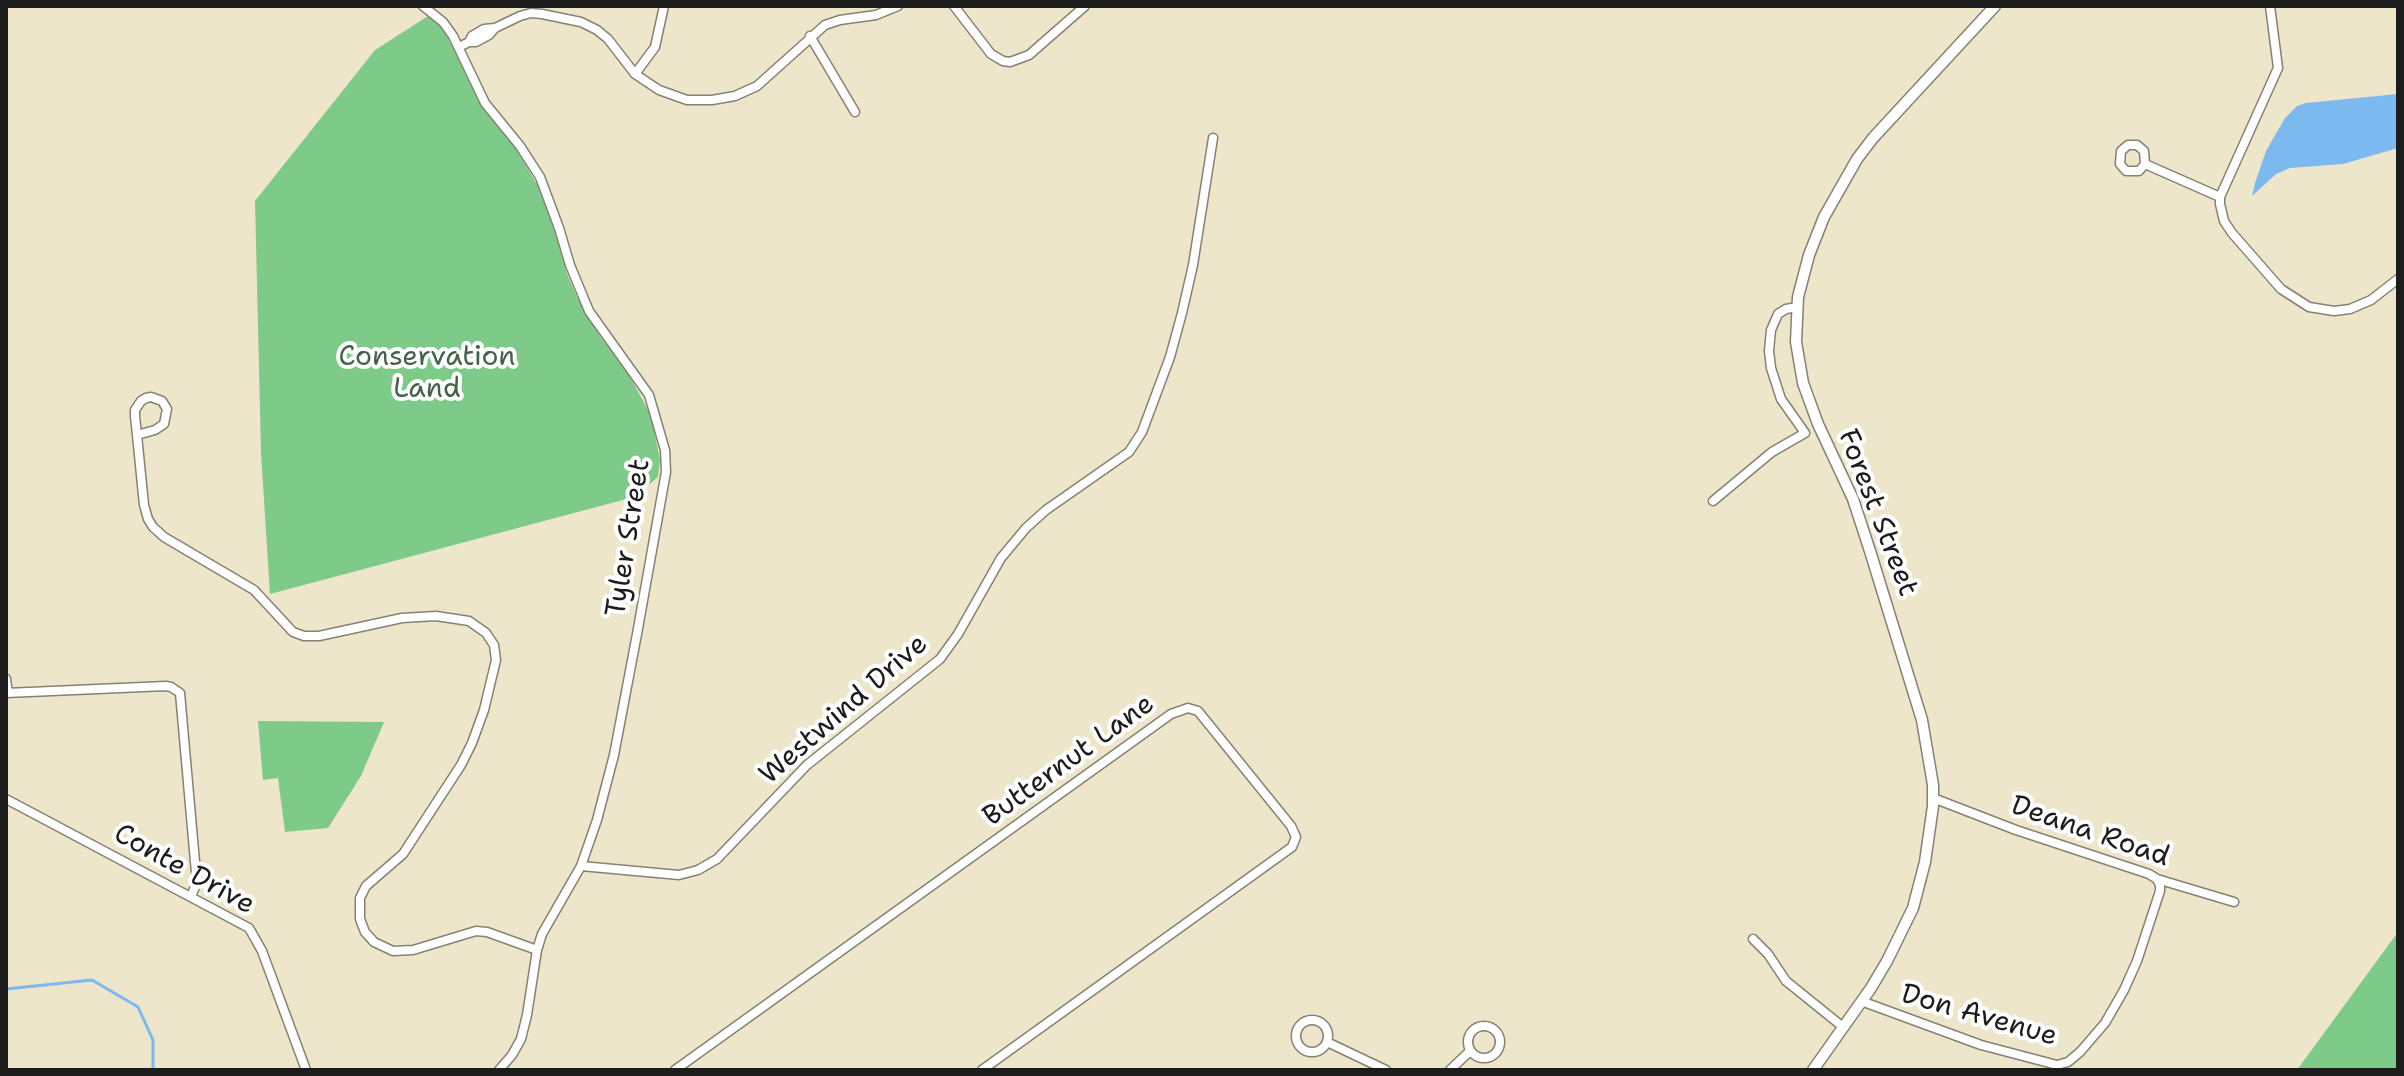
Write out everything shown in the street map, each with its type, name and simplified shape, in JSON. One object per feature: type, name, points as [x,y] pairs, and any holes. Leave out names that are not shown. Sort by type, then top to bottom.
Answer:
[{"type":"street","name":"Tyler Street","points":[[423,6],[443,22],[459,47],[485,103],[520,146],[540,177],[589,311],[649,395],[665,450],[666,472],[614,755],[597,820],[581,866],[546,925],[537,950],[521,1039],[499,1070]]},
{"type":"street","points":[[635,74],[655,47],[664,6]]},
{"type":"street","points":[[459,47],[484,29],[495,28],[531,13],[581,22],[605,36],[646,83],[672,96],[699,101],[722,99],[746,92],[769,77],[810,36],[832,22],[876,15],[898,6]]},
{"type":"street","points":[[954,6],[991,54],[1010,62],[1029,55],[1085,6]]},
{"type":"street","name":"Forest Street","points":[[1813,1070],[1887,961],[1913,908],[1925,862],[1933,798],[1927,740],[1898,640],[1853,499],[1818,424],[1798,362],[1797,307],[1802,277],[1824,217],[1856,160],[1995,6]]},
{"type":"street","points":[[2270,6],[2278,68],[2220,197],[2228,228],[2281,289],[2301,303],[2326,310],[2350,309],[2371,300],[2398,279]]},
{"type":"street","points":[[810,36],[855,112]]},
{"type":"street","name":"Westwind Drive","points":[[581,866],[679,875],[698,870],[717,859],[807,765],[940,659],[958,634],[1001,558],[1026,528],[1046,510],[1129,452],[1142,432],[1179,326],[1193,265],[1213,138]]},
{"type":"street","points":[[2145,164],[2220,197]]},
{"type":"street","points":[[1797,307],[1778,314],[1771,330],[1769,351],[1781,399],[1805,433]]},
{"type":"street","points":[[137,435],[164,424],[167,409],[162,401],[146,398],[137,405],[135,416],[144,505],[153,527],[164,537],[254,590],[293,632],[319,636],[402,618],[436,616],[469,621],[486,633],[494,645],[496,660],[484,710],[467,755],[403,854],[366,886],[360,898],[360,919],[369,937],[393,951],[413,950],[476,931],[497,935],[537,950]]},
{"type":"street","points":[[1713,501],[1772,452],[1818,424]]},
{"type":"street","points":[[6,679],[7,693],[166,686],[180,693],[196,873],[196,885],[191,896]]},
{"type":"street","name":"Butternut Lane","points":[[675,1070],[1171,714],[1188,708],[1198,711],[1291,826],[1296,837],[1292,847],[982,1070]]},
{"type":"street","name":"Deana Road","points":[[1933,798],[2157,879],[2234,902]]},
{"type":"street","name":"Conte Drive","points":[[6,799],[249,928],[256,937],[306,1070]]},
{"type":"street","name":"Don Avenue","points":[[1861,1001],[1981,1045],[2057,1065],[2068,1062],[2105,1023],[2124,990],[2160,891],[2157,879]]},
{"type":"street","points":[[1753,939],[1768,954],[1786,981],[1843,1027]]},
{"type":"street","points":[[1308,1019],[1321,1022],[1328,1033],[1327,1042],[1318,1051],[1305,1050],[1296,1040],[1298,1027],[1308,1019]]},
{"type":"street","points":[[1492,1027],[1499,1035],[1500,1046],[1495,1055],[1484,1059],[1470,1051],[1469,1036],[1476,1028],[1492,1027]]},
{"type":"street","points":[[1327,1042],[1386,1070]]},
{"type":"street","points":[[1450,1070],[1470,1051]]},
{"type":"green space","name":"Conservation Land","points":[[428,16],[448,38],[475,94],[516,149],[542,193],[577,297],[601,338],[626,370],[651,415],[660,460],[658,477],[634,497],[270,594],[261,453],[255,201],[375,50]]},
{"type":"green space","points":[[258,721],[384,722],[361,776],[328,828],[285,832],[278,778],[263,780]]},
{"type":"green space","points":[[2398,932],[2398,1070],[2297,1070]]},
{"type":"water","points":[[2398,94],[2398,148],[2343,164],[2290,168],[2276,174],[2252,196],[2266,151],[2285,118],[2297,106]]},
{"type":"waterway","points":[[6,989],[92,980],[138,1007],[153,1040],[153,1070]]}]
